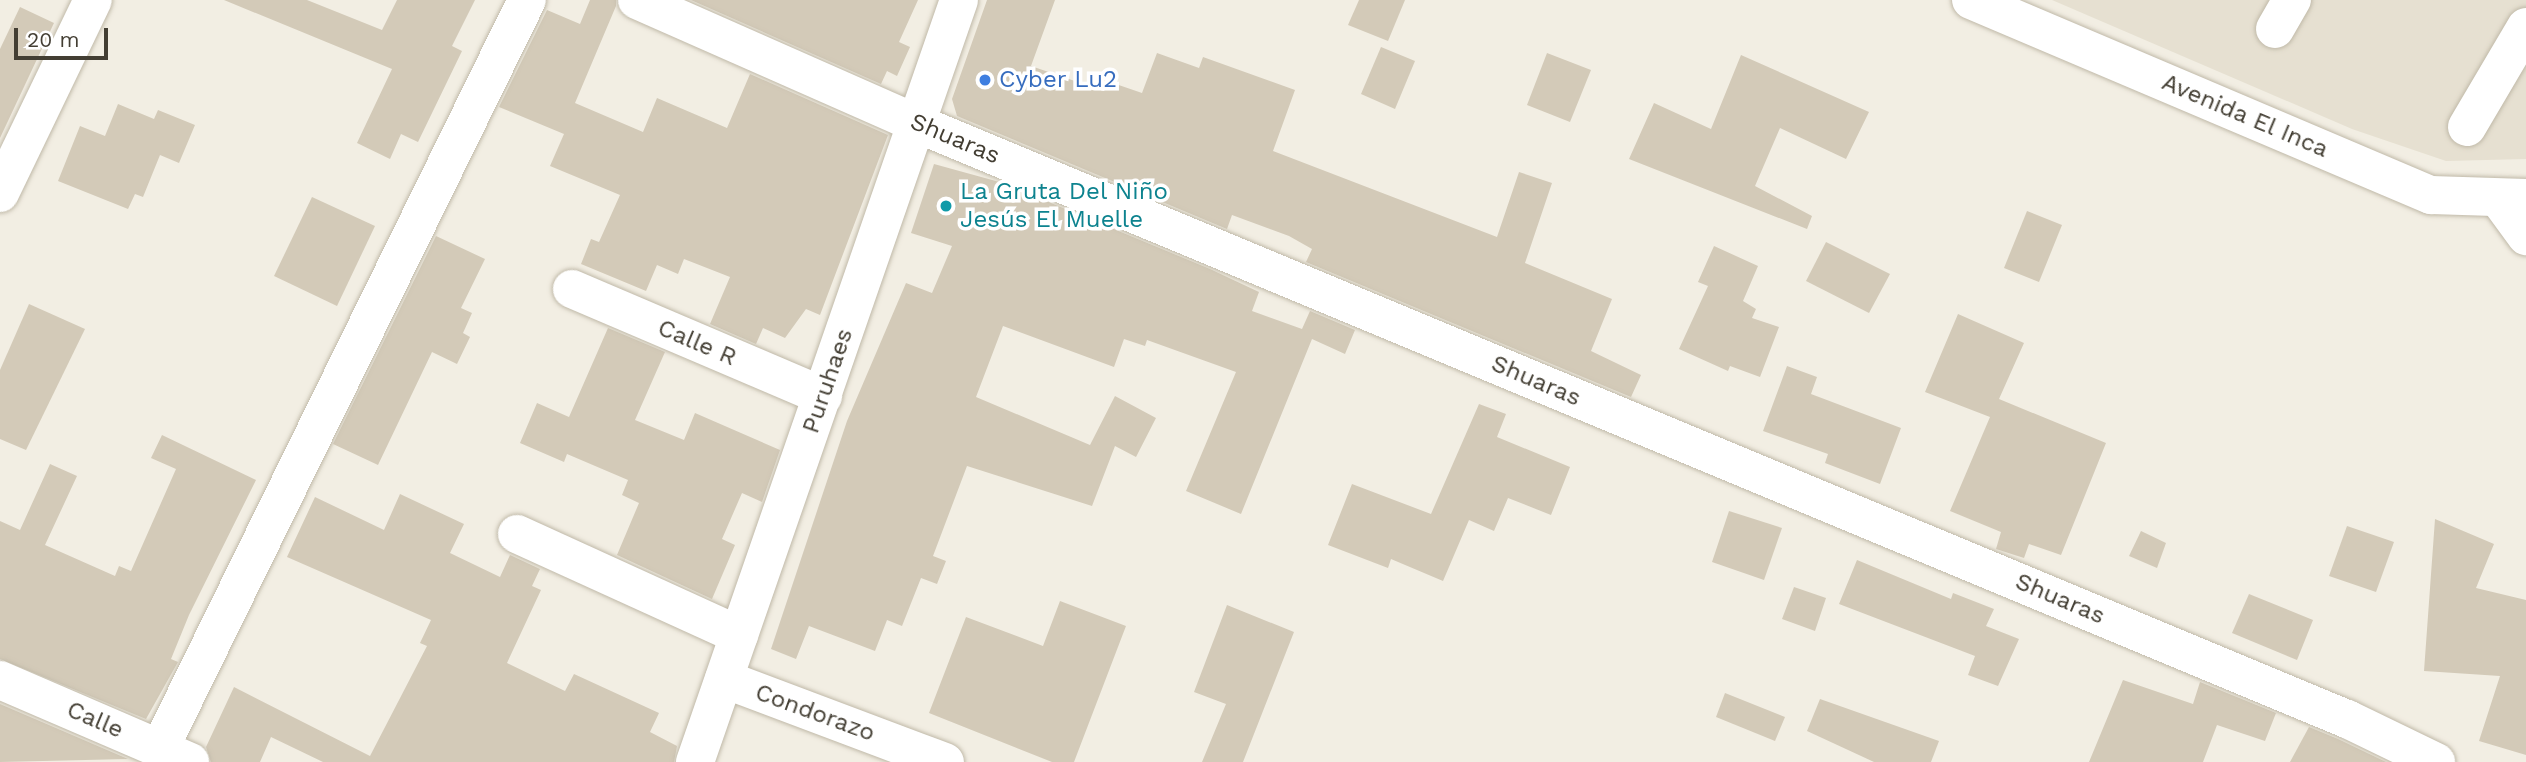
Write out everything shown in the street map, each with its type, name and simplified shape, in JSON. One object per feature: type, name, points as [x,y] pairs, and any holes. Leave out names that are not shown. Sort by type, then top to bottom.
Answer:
[{"type":"street","points":[[0,193],[93,0]]},
{"type":"street","points":[[175,755],[527,0]]},
{"type":"street","name":"Shuaras","points":[[637,0],[918,124],[2347,719],[2435,762]]},
{"type":"street","name":"Puruhaes","points":[[695,762],[959,0]]},
{"type":"street","name":"Avenida El Inca","points":[[1971,0],[2431,195],[2512,199]]},
{"type":"street","points":[[2467,127],[2526,27]]},
{"type":"street","points":[[2512,199],[2526,236]]},
{"type":"street","name":"Calle R","points":[[572,289],[823,396]]},
{"type":"street","points":[[517,534],[738,635]]},
{"type":"street","name":"Condorazo","points":[[724,679],[945,762]]},
{"type":"street","name":"Calle","points":[[0,680],[175,755]]},
{"type":"shaded area","points":[[2052,0],[2526,0],[2526,159],[2446,161],[2352,129]]},
{"type":"building","points":[[224,0],[307,0],[382,30],[397,0],[475,0],[452,46],[462,51],[418,142],[401,134],[390,159],[357,143],[392,69]]},
{"type":"building","points":[[590,0],[616,0],[616,6],[575,103],[643,132],[657,98],[727,128],[750,74],[888,135],[820,315],[806,309],[785,338],[763,328],[756,344],[710,324],[730,277],[684,259],[678,274],[657,265],[646,291],[581,264],[591,239],[599,242],[620,195],[550,166],[564,134],[499,107],[547,10],[580,24]]},
{"type":"building","points":[[691,0],[918,0],[899,42],[910,47],[897,76],[887,71],[881,84]]},
{"type":"building","points":[[987,0],[1055,0],[1031,66],[1104,91],[1107,81],[1142,93],[1157,53],[1199,68],[1203,57],[1295,90],[1273,151],[1497,237],[1519,172],[1552,183],[1525,263],[1612,299],[1591,351],[1641,375],[1631,397],[1306,262],[1312,249],[1289,236],[1232,215],[1227,229],[957,116],[952,99]]},
{"type":"building","points":[[1359,0],[1405,0],[1388,41],[1348,25]]},
{"type":"building","points":[[20,7],[54,23],[0,138],[0,49]]},
{"type":"building","points":[[1381,47],[1415,61],[1395,109],[1361,94]]},
{"type":"building","points":[[1547,53],[1591,70],[1570,122],[1527,105]]},
{"type":"building","points":[[1741,55],[1869,112],[1846,159],[1780,128],[1755,186],[1812,216],[1807,229],[1629,159],[1654,103],[1711,129]]},
{"type":"building","points":[[118,104],[154,119],[158,110],[195,125],[179,163],[160,155],[143,197],[135,194],[128,209],[58,181],[80,126],[105,136]]},
{"type":"building","points":[[934,164],[1003,183],[1210,269],[1259,292],[1252,311],[1302,329],[1310,311],[1355,330],[1345,354],[1312,339],[1241,514],[1186,491],[1236,372],[1147,340],[1145,346],[1124,339],[1114,367],[1003,326],[976,397],[1090,445],[1115,396],[1156,418],[1136,457],[1115,446],[1092,506],[967,466],[933,556],[946,561],[937,584],[921,578],[902,626],[887,620],[875,651],[809,626],[796,659],[771,649],[847,421],[906,283],[932,293],[952,246],[911,233]]},
{"type":"building","points":[[312,197],[375,226],[337,306],[274,276]]},
{"type":"building","points":[[2027,211],[2062,225],[2039,282],[2004,268]]},
{"type":"building","points":[[436,236],[485,259],[461,308],[472,313],[463,333],[470,337],[457,364],[432,352],[378,465],[333,444]]},
{"type":"building","points":[[1826,242],[1890,274],[1869,313],[1806,281]]},
{"type":"building","points":[[1714,246],[1758,266],[1743,301],[1756,309],[1752,318],[1779,327],[1760,377],[1730,366],[1728,371],[1679,349],[1708,286],[1698,282]]},
{"type":"building","points":[[29,304],[85,329],[26,450],[0,439],[0,370]]},
{"type":"building","points":[[1958,314],[2024,343],[1999,399],[2106,443],[2061,555],[2029,544],[2024,558],[1996,549],[2001,532],[1950,511],[1990,417],[1925,392]]},
{"type":"building","points":[[608,328],[665,352],[635,420],[684,440],[695,413],[780,450],[762,502],[742,493],[722,539],[735,545],[712,599],[617,555],[639,503],[622,495],[628,480],[567,454],[564,462],[520,443],[537,403],[569,417]]},
{"type":"building","points":[[1787,366],[1817,377],[1811,394],[1901,428],[1880,484],[1825,463],[1828,454],[1763,431]]},
{"type":"building","points":[[1479,404],[1506,414],[1497,437],[1570,467],[1551,515],[1508,498],[1494,531],[1469,520],[1443,581],[1391,559],[1388,568],[1328,545],[1352,484],[1431,514]]},
{"type":"building","points":[[162,435],[256,480],[189,615],[171,659],[178,662],[146,719],[0,659],[0,521],[20,530],[50,464],[77,476],[45,545],[115,576],[119,566],[131,571],[176,469],[151,458]]},
{"type":"building","points":[[400,494],[464,524],[450,553],[500,577],[510,555],[540,569],[532,586],[541,590],[507,663],[565,691],[574,674],[659,713],[650,732],[677,746],[674,762],[323,762],[271,737],[260,762],[211,762],[206,747],[234,687],[370,756],[427,646],[420,643],[431,620],[287,557],[315,497],[384,530]]},
{"type":"building","points":[[1729,511],[1782,528],[1764,580],[1712,562]]},
{"type":"building","points":[[2435,519],[2494,544],[2476,588],[2526,600],[2526,755],[2479,741],[2500,676],[2424,671]]},
{"type":"building","points":[[2347,526],[2394,542],[2376,592],[2329,576]]},
{"type":"building","points":[[2141,531],[2166,543],[2157,568],[2129,556]]},
{"type":"building","points":[[1857,560],[1951,599],[1953,593],[1994,609],[1986,626],[2019,639],[1998,686],[1968,675],[1975,656],[1839,604]]},
{"type":"building","points":[[1794,587],[1826,598],[1815,631],[1782,619]]},
{"type":"building","points":[[2249,594],[2313,620],[2297,660],[2232,633]]},
{"type":"building","points":[[1060,601],[1126,626],[1074,762],[1052,762],[929,713],[966,617],[1043,646]]},
{"type":"building","points":[[1227,605],[1294,632],[1243,762],[1202,762],[1226,704],[1194,692]]},
{"type":"building","points":[[2123,680],[2193,704],[2200,682],[2276,713],[2265,741],[2217,725],[2203,762],[2089,762]]},
{"type":"building","points":[[1725,693],[1785,717],[1775,741],[1716,717]]},
{"type":"building","points":[[1820,699],[1939,741],[1931,762],[1874,762],[1807,731]]},
{"type":"building","points":[[0,704],[128,759],[0,762]]},
{"type":"building","points":[[2309,727],[2338,739],[2386,762],[2290,762]]},
{"type":"place","name":"Cyber Lu2","points":[[985,80]]},
{"type":"place","name":"La Gruta Del Niño Jesús El Muelle","points":[[946,206]]}]
